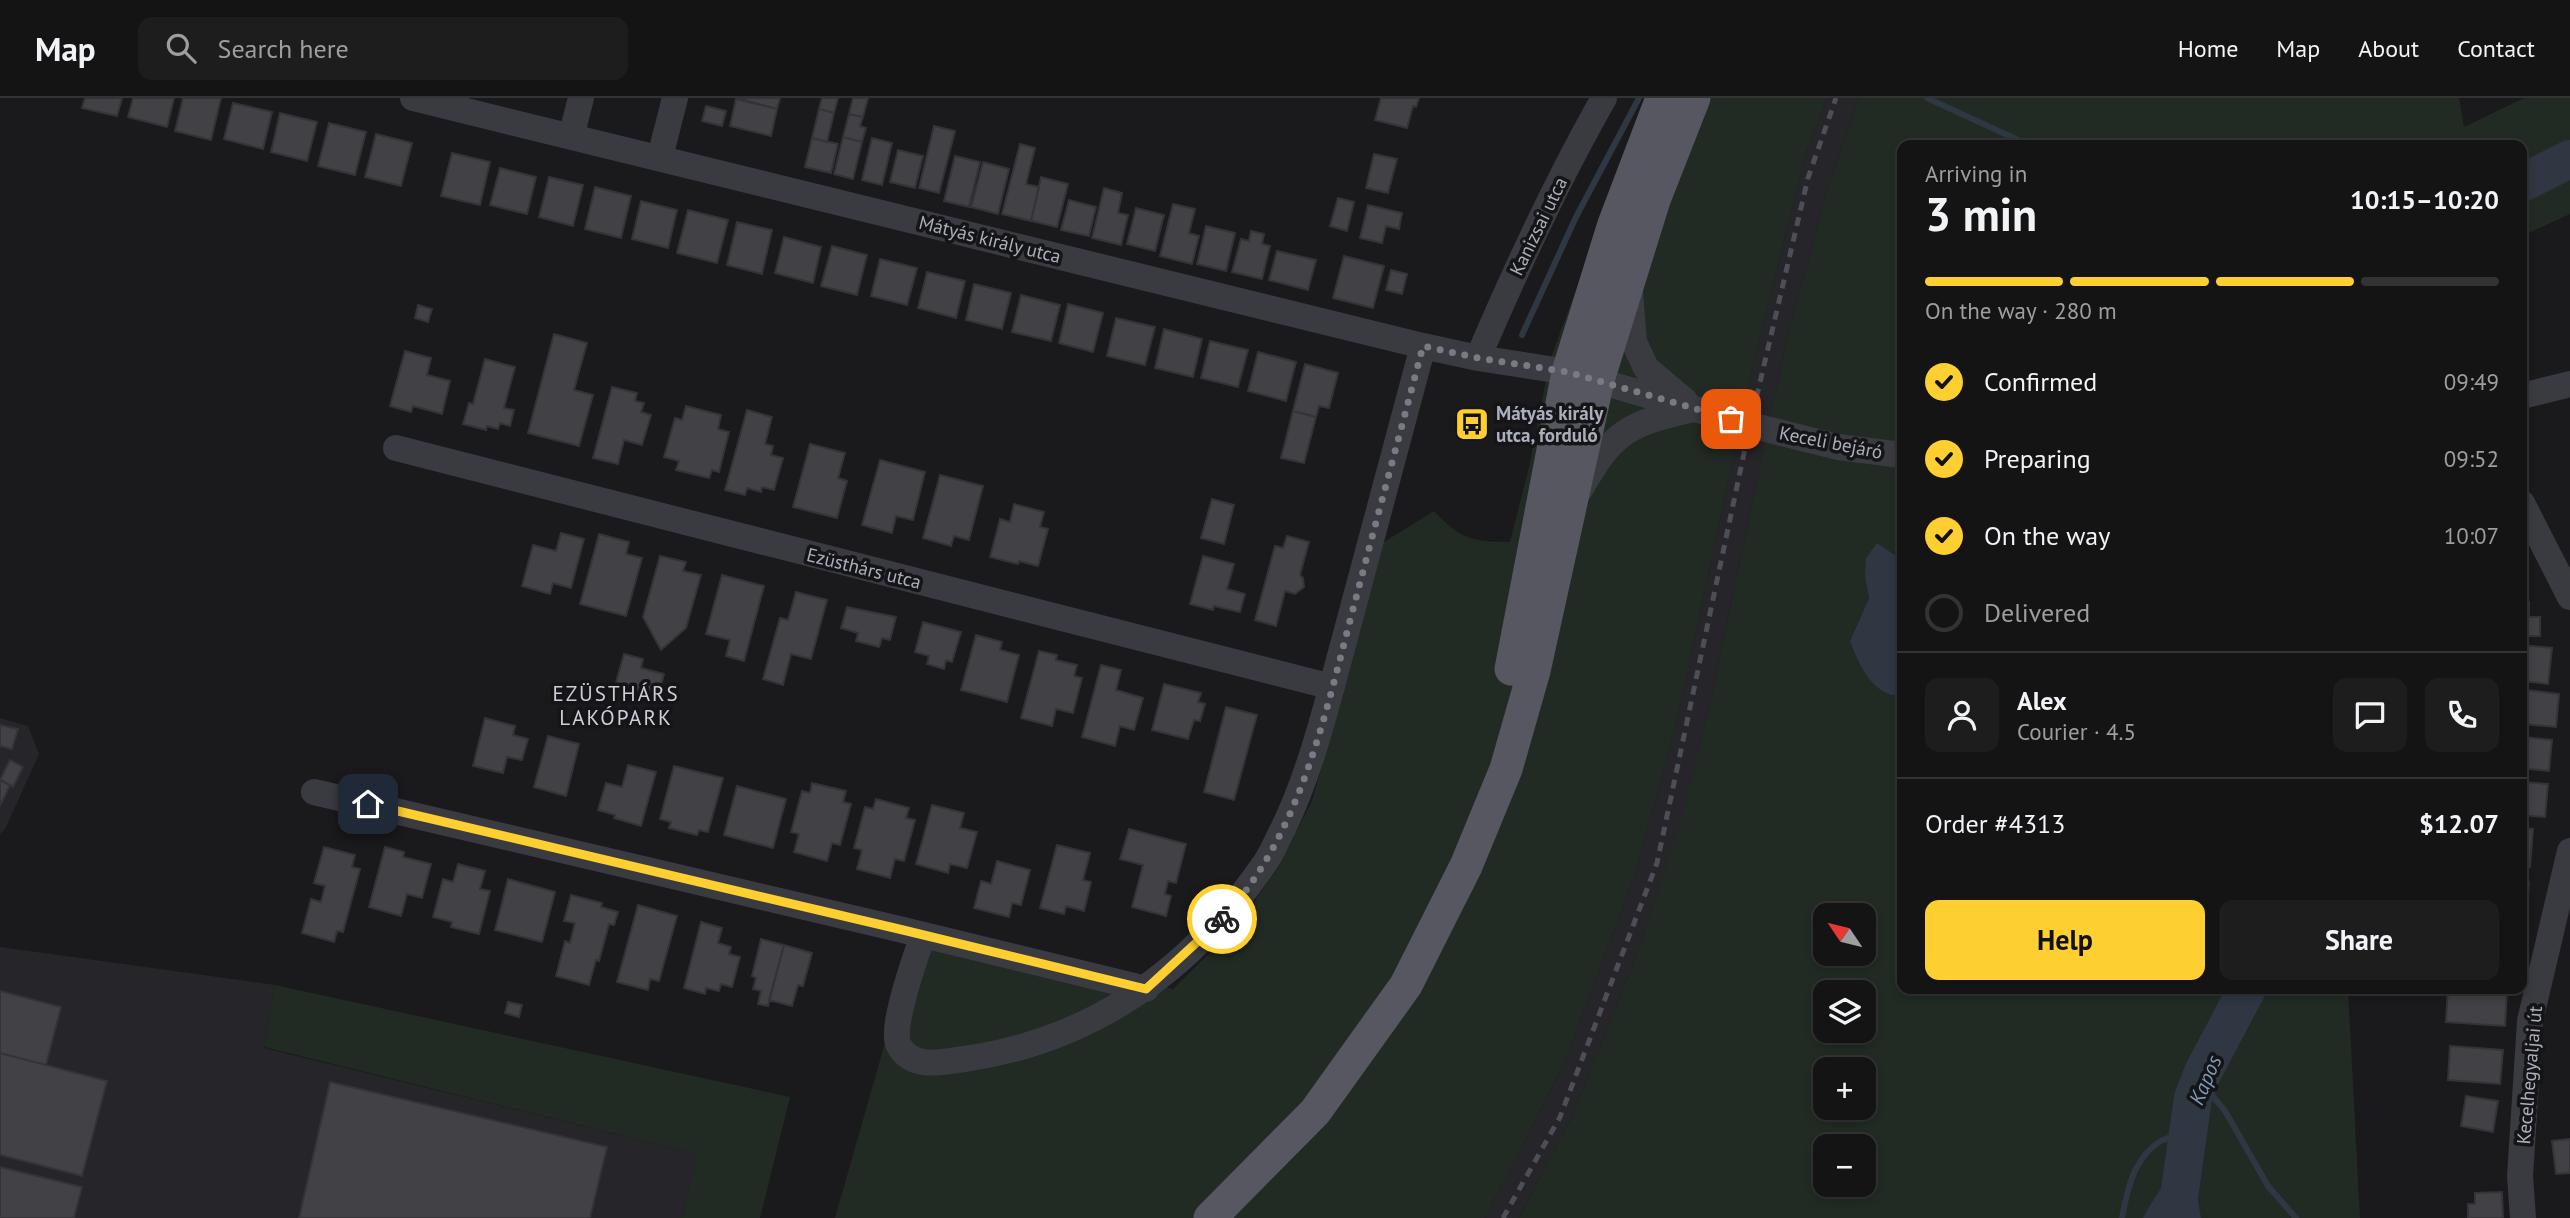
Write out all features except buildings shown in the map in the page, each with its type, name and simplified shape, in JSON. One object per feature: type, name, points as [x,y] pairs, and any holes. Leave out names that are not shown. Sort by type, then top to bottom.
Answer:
[{"type":"main road","points":[[1466,866],[1583,376],[1614,224],[1662,98]]},
{"type":"main road","points":[[1210,1218],[1315,1112],[1406,985],[1466,866],[1506,769],[1534,671],[1571,507],[1583,376],[1630,275],[1654,200],[1694,98]]},
{"type":"street","name":"Mátyás király utca","points":[[413,98],[1423,346],[1583,376]]},
{"type":"street","points":[[571,137],[581,98]]},
{"type":"street","points":[[660,157],[675,98]]},
{"type":"street","name":"Kanizsai utca","points":[[1478,358],[1521,257],[1577,144],[1604,98]]},
{"type":"street","points":[[1630,275],[1634,342],[1646,368],[1695,408]]},
{"type":"street","points":[[923,935],[896,1024],[897,1045],[909,1057],[928,1064],[1002,1054],[1084,1025],[1146,989],[1225,917],[1267,860],[1299,795],[1332,687],[1423,346]]},
{"type":"street","name":"Keceli bejáró","points":[[1583,376],[1838,447],[1897,455]]},
{"type":"street","points":[[2527,395],[2570,384]]},
{"type":"street","points":[[1571,507],[1598,457],[1623,432],[1648,419],[1695,408]]},
{"type":"street","name":"Ezüsthárs utca","points":[[397,448],[1332,687]]},
{"type":"street","points":[[2527,513],[2570,597]]},
{"type":"street","points":[[314,792],[1146,989]]},
{"type":"street","name":"Kecelhegyaljai út","points":[[2523,1218],[2520,1176],[2530,1021],[2570,851]]},
{"type":"shaded area","points":[[1651,98],[1827,98],[1806,153],[1753,366],[1675,729],[1635,875],[1564,1064],[1485,1218],[835,1218],[918,927],[1173,989],[1236,927],[1278,868],[1312,801],[1384,542],[1434,511],[1451,528],[1468,537],[1510,542],[1529,467],[1550,360],[1637,126]]},
{"type":"shaded area","points":[[1827,98],[1859,98],[1829,184],[1787,338],[1710,703],[1681,824],[1637,954],[1574,1113],[1519,1218],[1485,1218],[1564,1064],[1635,875],[1675,729],[1753,366],[1806,153]]},
{"type":"shaded area","points":[[1859,98],[2459,98],[2464,127],[2524,98],[2570,98],[2570,214],[2527,234],[2527,140],[1897,140],[1897,560],[1895,555],[1877,543],[1865,577],[1869,598],[1850,641],[1893,696],[1897,696],[1897,994],[2348,994],[2360,1218],[1519,1218],[1574,1113],[1637,954],[1680,824],[1710,703],[1787,338],[1829,184]]},
{"type":"shaded area","points":[[0,718],[28,726],[39,754],[5,829],[0,834]]},
{"type":"shaded area","points":[[0,947],[275,985],[264,1048],[698,1154],[682,1218],[0,1218]]},
{"type":"shaded area","points":[[275,985],[790,1097],[760,1218],[682,1218],[697,1154],[264,1047]]},
{"type":"water","points":[[1877,543],[1895,555],[1897,560],[1897,696],[1883,691],[1868,678],[1850,641],[1869,598],[1865,577],[1866,558]]},
{"type":"water","points":[[2188,1133],[2198,1137],[2193,1172],[2201,1218],[2143,1218],[2170,1173],[2178,1143]]},
{"type":"waterway","points":[[1522,335],[1576,217],[1639,98]]},
{"type":"waterway","points":[[1927,98],[2018,140]]},
{"type":"waterway","name":"Kapos","points":[[2527,180],[2570,159]]},
{"type":"waterway","name":"Kapos","points":[[2176,1218],[2193,1098],[2203,1072],[2244,994]]},
{"type":"waterway","points":[[2200,1081],[2225,1111],[2268,1186],[2296,1218]]},
{"type":"waterway","points":[[2122,1218],[2129,1186],[2144,1156],[2161,1141],[2188,1133]]},
{"type":"railway","points":[[1503,1218],[1560,1117],[1657,863],[1750,425],[1808,178],[1836,98]]},
{"type":"way so far","points":[[1222,919],[1267,860],[1299,795],[1332,687],[1423,346],[1478,358],[1568,372],[1731,419]]},
{"type":"place","name":"Mátyás király utca, forduló","points":[[1472,424]]},
{"type":"district","name":"EZÜSTHÁRS LAKÓPARK","points":[[616,705]]},
{"type":"route","points":[[368,804],[1146,989],[1222,919]]}]
